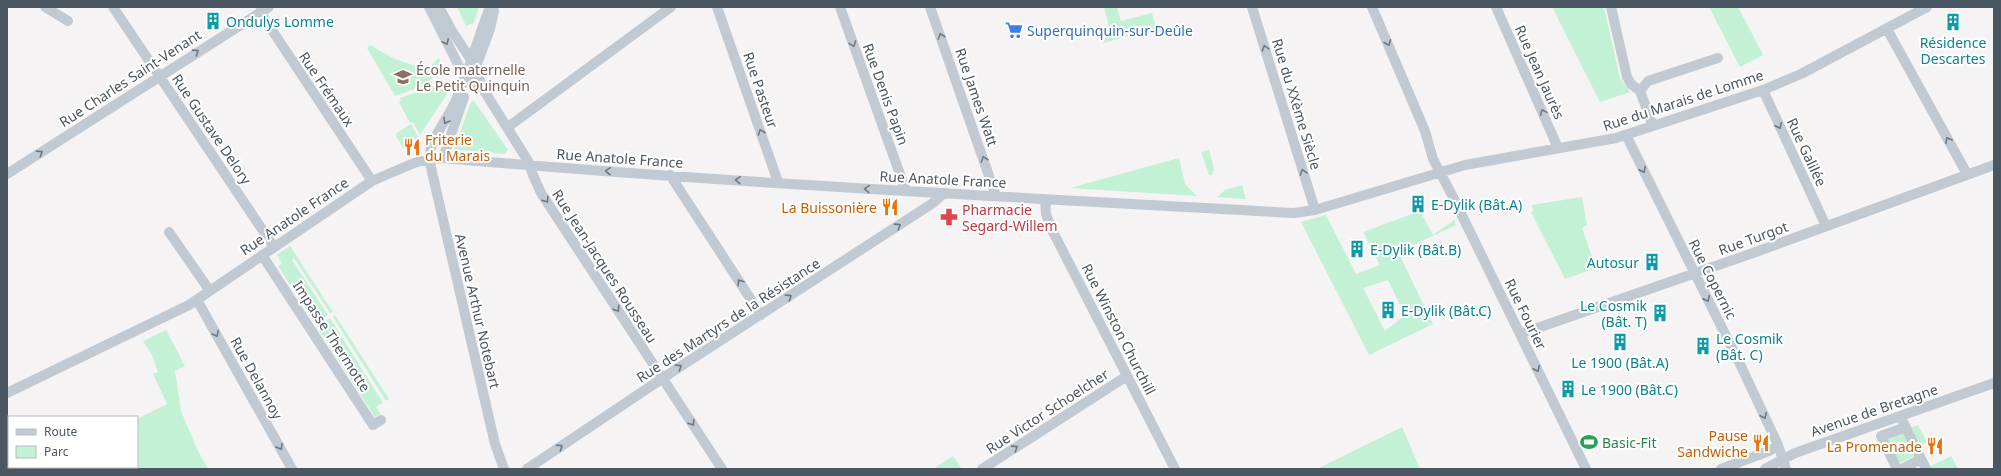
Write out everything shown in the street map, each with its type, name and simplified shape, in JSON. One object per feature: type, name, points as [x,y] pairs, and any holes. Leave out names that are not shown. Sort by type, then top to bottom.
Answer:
[{"type":"street","points":[[45,7],[68,21]]},
{"type":"street","name":"Rue Gustave Delory","points":[[113,7],[274,247]]},
{"type":"street","name":"Rue Charles Saint-Venant","points":[[7,174],[269,7]]},
{"type":"street","points":[[429,7],[467,80],[483,89]]},
{"type":"street","points":[[439,7],[473,63],[483,89]]},
{"type":"street","points":[[443,158],[490,7]]},
{"type":"street","points":[[473,63],[490,29],[495,7]]},
{"type":"street","points":[[508,127],[671,7]]},
{"type":"street","name":"Rue Pasteur","points":[[717,7],[778,182]]},
{"type":"street","name":"Rue Denis Papin","points":[[840,7],[906,191]]},
{"type":"street","name":"Rue James Watt","points":[[930,7],[996,196]]},
{"type":"street","name":"Rue du XXème Siècle","points":[[1252,7],[1315,210]]},
{"type":"street","name":"Rue Fourier","points":[[1372,7],[1425,131],[1433,159],[1439,172],[1452,195],[1586,469]]},
{"type":"street","name":"Rue Jean Jaurès","points":[[1496,7],[1558,148]]},
{"type":"street","points":[[1611,7],[1627,77],[1631,84],[1640,91],[1653,126]]},
{"type":"street","name":"Rue du Marais de Lomme","points":[[1294,213],[1315,210],[1439,172],[1492,159],[1626,135],[1763,90],[1801,74],[1927,7]]},
{"type":"street","name":"Rue Frémaux","points":[[260,12],[372,181]]},
{"type":"street","points":[[1887,29],[1967,174]]},
{"type":"street","points":[[1640,91],[1648,81],[1718,58]]},
{"type":"street","points":[[429,159],[432,145],[450,115],[467,80]]},
{"type":"street","name":"Rue Jean-Jacques Rousseau","points":[[483,89],[508,127],[530,165],[541,193],[663,378]]},
{"type":"street","name":"Rue Galilée","points":[[1763,90],[1826,226]]},
{"type":"street","name":"Rue Copernic","points":[[1626,135],[1778,445],[1786,469]]},
{"type":"street","name":"Rue Anatole France","points":[[7,393],[165,318],[197,300],[372,181],[399,168],[429,159],[443,158],[670,176],[906,191],[1294,213]]},
{"type":"street","name":"Avenue Arthur Notebart","points":[[429,159],[493,436],[504,469]]},
{"type":"street","name":"Rue Turgot","points":[[1520,334],[1994,165]]},
{"type":"street","points":[[670,176],[761,315]]},
{"type":"street","name":"Rue des Martyrs de la Résistance","points":[[527,469],[663,378],[933,203],[944,192]]},
{"type":"street","name":"Rue Winston Churchill","points":[[1045,199],[1046,214],[1050,224],[1175,469]]},
{"type":"street","points":[[169,232],[210,291]]},
{"type":"street","name":"Impasse Thermotte","points":[[262,255],[373,425],[381,420]]},
{"type":"street","name":"Rue Delannoy","points":[[197,300],[292,469]]},
{"type":"street","name":"Rue Victor Schoelcher","points":[[982,469],[1127,376]]},
{"type":"street","points":[[663,378],[722,469]]},
{"type":"street","name":"Avenue de Bretagne","points":[[1765,469],[1795,452],[1994,383]]},
{"type":"street","points":[[1900,416],[1926,469]]},
{"type":"street","points":[[1897,469],[1881,436],[1906,427]]},
{"type":"street","points":[[1721,469],[1769,451],[1778,445]]},
{"type":"street","points":[[1902,469],[1921,460]]},
{"type":"green space","points":[[457,7],[479,7],[474,23],[466,26]]},
{"type":"green space","points":[[1104,7],[1117,7],[1121,21],[1152,13],[1156,29],[1103,43],[1108,32],[1101,28],[1109,26]]},
{"type":"green space","points":[[1552,7],[1604,7],[1620,78],[1630,92],[1600,102]]},
{"type":"green space","points":[[1709,7],[1738,7],[1763,55],[1740,67]]},
{"type":"green space","points":[[371,45],[391,57],[407,63],[422,66],[428,65],[432,79],[425,82],[426,85],[395,96],[367,48]]},
{"type":"green space","points":[[439,58],[444,75],[436,78],[432,64]]},
{"type":"green space","points":[[446,82],[447,94],[420,135],[413,122],[410,123],[399,102],[401,100],[400,98]]},
{"type":"green space","points":[[474,101],[508,150],[505,154],[457,150],[454,148],[471,102]]},
{"type":"green space","points":[[411,124],[418,137],[403,148],[395,134]]},
{"type":"green space","points":[[1209,150],[1214,169],[1212,175],[1209,175],[1201,152]]},
{"type":"green space","points":[[1179,158],[1185,184],[1197,196],[1070,188]]},
{"type":"green space","points":[[1242,185],[1246,199],[1217,197],[1225,190]]},
{"type":"green space","points":[[1582,197],[1587,225],[1582,228],[1596,268],[1565,279],[1531,212],[1533,212],[1532,205]]},
{"type":"green space","points":[[1420,211],[1433,235],[1454,220],[1456,225],[1398,252],[1433,324],[1369,355],[1301,222],[1326,215],[1356,274],[1380,265],[1363,232]],"holes":[[[1388,280],[1405,315],[1385,331],[1363,288]]]},
{"type":"green space","points":[[290,246],[333,312],[330,313],[294,258],[292,260],[328,315],[315,324],[278,266],[282,263],[277,255]]},
{"type":"green space","points":[[335,315],[389,399],[386,401],[333,317]]},
{"type":"green space","points":[[330,318],[383,403],[376,407],[381,414],[375,417],[317,327]]},
{"type":"green space","points":[[166,330],[185,366],[175,371],[181,411],[197,449],[208,469],[51,469],[138,468],[138,418],[167,404],[153,374],[158,372],[151,353],[143,341]]},
{"type":"green space","points":[[1918,425],[1927,442],[1918,446],[1910,428]]},
{"type":"green space","points":[[1402,427],[1420,469],[1317,469]]},
{"type":"green space","points":[[1902,431],[1914,456],[1898,464],[1885,437]]},
{"type":"green space","points":[[953,456],[962,469],[933,469]]},
{"type":"green space","points":[[1951,456],[1958,469],[1930,469],[1929,467]]},
{"type":"place","name":"Ondulys Lomme","points":[[213,21]]},
{"type":"place","name":"Résidence Descartes","points":[[1953,22]]},
{"type":"place","name":"Superquinquin-sur-Deûle","points":[[1014,30]]},
{"type":"place","name":"École maternelle Le Petit Quinquin","points":[[403,77]]},
{"type":"place","name":"Friterie du Marais","points":[[412,147]]},
{"type":"place","name":"E-Dylik (Bât.A)","points":[[1418,204]]},
{"type":"place","name":"La Buissonière","points":[[890,207]]},
{"type":"place","name":"Pharmacie Segard-Willem","points":[[949,217]]},
{"type":"place","name":"E-Dylik (Bât.B)","points":[[1357,249]]},
{"type":"place","name":"Autosur","points":[[1652,262]]},
{"type":"place","name":"E-Dylik (Bât.C)","points":[[1388,310]]},
{"type":"place","name":"Le Cosmik (Bât. T)","points":[[1660,313]]},
{"type":"place","name":"Le 1900 (Bât.A)","points":[[1620,342]]},
{"type":"place","name":"Le Cosmik (Bât. C)","points":[[1703,346]]},
{"type":"place","name":"Le 1900 (Bât.C)","points":[[1568,389]]},
{"type":"place","name":"Basic-Fit","points":[[1589,442]]},
{"type":"place","name":"Pause Sandwiche","points":[[1761,443]]},
{"type":"place","name":"La Promenade","points":[[1935,446]]}]
